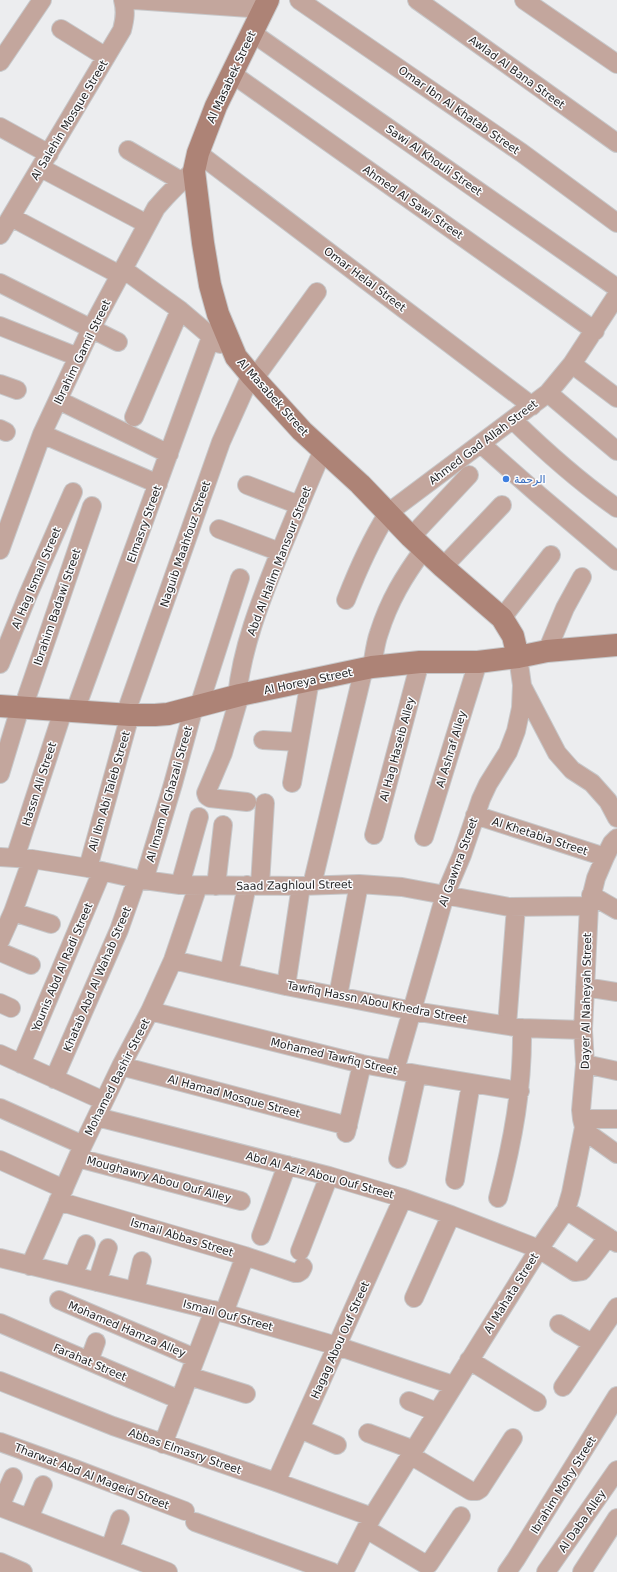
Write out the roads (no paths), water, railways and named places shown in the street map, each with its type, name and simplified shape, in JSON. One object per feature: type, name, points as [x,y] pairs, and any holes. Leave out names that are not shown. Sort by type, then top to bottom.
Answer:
[{"type":"street","points":[[0,62],[42,0]]},
{"type":"street","name":"Al Salehin Mosque Street","points":[[0,235],[122,30],[125,20],[123,0]]},
{"type":"street","points":[[134,0],[265,5]]},
{"type":"street","name":"Omar Ibn Al Khatab Street","points":[[300,0],[522,153],[617,223]]},
{"type":"street","name":"Awlad Al Bana Street","points":[[417,0],[617,143]]},
{"type":"street","points":[[524,0],[617,64]]},
{"type":"street","name":"Al Masabek Street","points":[[265,5],[216,106],[191,168],[210,285],[218,314],[236,357],[252,377],[302,431],[418,543],[443,567],[502,618],[513,636],[518,657]]},
{"type":"street","points":[[61,29],[106,57]]},
{"type":"street","name":"Sawi Al Khouli Street","points":[[251,32],[616,298]]},
{"type":"street","name":"Ahmed Al Sawi Street","points":[[231,73],[595,331]]},
{"type":"street","points":[[0,127],[45,161],[147,224]]},
{"type":"street","name":"Omar Helal Street","points":[[128,150],[191,168],[532,406]]},
{"type":"street","name":"Ibrahim Gamil Street","points":[[0,550],[42,434],[91,329],[156,208],[191,168]]},
{"type":"street","points":[[11,217],[122,272],[180,310],[236,357]]},
{"type":"street","points":[[0,283],[118,342]]},
{"type":"street","points":[[252,377],[317,292]]},
{"type":"street","name":"Ahmed Gad Allah Street","points":[[388,513],[548,394],[572,364],[616,298]]},
{"type":"street","points":[[134,417],[180,310]]},
{"type":"street","points":[[0,326],[78,356]]},
{"type":"street","name":"Elmasry Street","points":[[69,711],[158,484],[211,336]]},
{"type":"street","points":[[572,364],[617,398]]},
{"type":"street","name":"Naguib Maahfouz Street","points":[[128,715],[221,442],[252,377]]},
{"type":"street","points":[[0,384],[17,390]]},
{"type":"street","points":[[548,394],[617,451]]},
{"type":"street","points":[[58,400],[169,454]]},
{"type":"street","points":[[513,420],[553,459],[585,486],[617,508]]},
{"type":"street","points":[[42,434],[158,484]]},
{"type":"street","points":[[481,444],[617,561]]},
{"type":"street","name":"Abd Al Halim Mansour Street","points":[[247,802],[210,798],[206,793],[223,753],[239,696],[239,678],[257,610],[299,505],[323,450]]},
{"type":"street","points":[[286,986],[307,885],[368,668],[389,604],[405,575],[418,543],[469,475]]},
{"type":"street","points":[[247,485],[299,505]]},
{"type":"street","name":"Al Hag Ismail Street","points":[[0,664],[27,597],[73,492]]},
{"type":"street","points":[[443,567],[502,505]]},
{"type":"street","name":"Ibrahim Badawi Street","points":[[0,774],[14,707],[92,506]]},
{"type":"street","points":[[346,600],[371,541],[388,513]]},
{"type":"street","points":[[219,529],[280,552]]},
{"type":"street","points":[[502,618],[551,555]]},
{"type":"street","points":[[547,651],[565,608],[582,577]]},
{"type":"street","name":"Al Imam Al Ghazali Street","points":[[140,879],[173,784],[196,706],[240,578]]},
{"type":"street","name":"Al Horeya Street","points":[[14,707],[128,715],[155,715],[368,668],[420,662],[478,662],[518,657],[547,651],[617,645]]},
{"type":"street","name":"Al Gawhra Street","points":[[395,1070],[445,895],[462,856],[475,815],[488,784],[508,752],[516,730],[521,708],[522,686],[518,657]]},
{"type":"street","name":"Al Hag Haseib Alley","points":[[374,835],[420,662]]},
{"type":"street","name":"Al Ashraf Alley","points":[[424,837],[478,662]]},
{"type":"street","points":[[292,783],[310,680]]},
{"type":"street","points":[[522,686],[557,752],[572,770],[592,783],[608,801],[617,818]]},
{"type":"street","name":"Hassn Ali Street","points":[[0,941],[13,912],[16,858],[69,711]]},
{"type":"street","name":"Ali Ibn Abi Taleb Street","points":[[95,869],[128,715]]},
{"type":"street","points":[[263,740],[299,742]]},
{"type":"street","points":[[229,973],[254,885],[265,803]]},
{"type":"street","name":"Al Khetabia Street","points":[[475,815],[605,857]]},
{"type":"street","points":[[180,885],[199,817]]},
{"type":"street","name":"Mohamed Bashir Street","points":[[30,1266],[100,1109],[150,1011],[207,886],[223,825]]},
{"type":"street","name":"Dayer Al Naheyah Street","points":[[583,1123],[585,1064],[583,1030],[590,901],[605,857],[612,843],[617,838]]},
{"type":"street","name":"Saad Zaghloul Street","points":[[16,858],[95,869],[140,879],[180,885],[358,884],[402,887],[483,903],[516,907],[590,901]]},
{"type":"street","name":"Younis Abd Al Radi Street","points":[[21,1064],[95,869]]},
{"type":"street","name":"Khatab Abd Al Wahab Street","points":[[54,1079],[140,879]]},
{"type":"street","points":[[338,996],[358,884]]},
{"type":"street","points":[[590,901],[617,910]]},
{"type":"street","points":[[498,1198],[506,1166],[520,1090],[515,1027],[516,907]]},
{"type":"street","points":[[13,912],[50,924]]},
{"type":"street","points":[[0,952],[31,965]]},
{"type":"street","name":"Tawfiq Hassn Abou Khedra Street","points":[[173,960],[286,986],[412,1011],[515,1027],[583,1030]]},
{"type":"street","points":[[585,987],[617,992]]},
{"type":"street","name":"Mohamed Tawfiq Street","points":[[150,1011],[362,1064],[520,1090]]},
{"type":"street","name":"Abd Al Aziz Abou Ouf Street","points":[[0,1054],[54,1079],[100,1109],[287,1165],[330,1176],[451,1214],[539,1249],[578,1273],[582,1271],[612,1240]]},
{"type":"street","name":"Al Hamad Mosque Street","points":[[121,1066],[347,1129],[362,1064]]},
{"type":"street","points":[[585,1064],[617,1070]]},
{"type":"street","points":[[398,1159],[417,1074]]},
{"type":"street","points":[[455,1180],[471,1083]]},
{"type":"street","name":"Moughawry Abou Ouf Alley","points":[[0,1108],[80,1152],[241,1201]]},
{"type":"street","points":[[617,1119],[583,1123],[589,1134],[617,1154]]},
{"type":"street","name":"Al Mahata Street","points":[[344,1572],[369,1523],[453,1385],[539,1249],[566,1210],[571,1193],[583,1123]]},
{"type":"street","name":"Ismail Abbas Street","points":[[0,1160],[61,1195],[298,1274],[301,1271],[301,1260],[330,1176]]},
{"type":"street","points":[[260,1236],[287,1165]]},
{"type":"street","name":"Hagag Abou Ouf Street","points":[[276,1482],[403,1198]]},
{"type":"street","points":[[566,1210],[612,1240]]},
{"type":"street","points":[[414,1298],[451,1214]]},
{"type":"street","points":[[73,1276],[86,1244]]},
{"type":"street","points":[[97,1282],[108,1248]]},
{"type":"street","points":[[163,1444],[196,1358],[245,1256]]},
{"type":"street","name":"Ismail Ouf Street","points":[[0,1258],[219,1312],[337,1346],[453,1385]]},
{"type":"street","points":[[135,1291],[142,1261]]},
{"type":"street","name":"Mohamed Hamza Alley","points":[[59,1300],[196,1358]]},
{"type":"street","points":[[563,1387],[592,1343],[614,1318]]},
{"type":"street","name":"Farahat Street","points":[[0,1324],[180,1400]]},
{"type":"street","points":[[559,1324],[592,1343]]},
{"type":"street","points":[[89,1361],[96,1342]]},
{"type":"street","points":[[469,1360],[537,1402]]},
{"type":"street","points":[[189,1376],[246,1394]]},
{"type":"street","name":"Abbas Elmasry Street","points":[[0,1381],[113,1426],[276,1482],[369,1523],[418,1567]]},
{"type":"street","name":"Ibrahim Mohy Street","points":[[506,1572],[516,1559],[617,1396]]},
{"type":"street","points":[[409,1401],[437,1412]]},
{"type":"street","points":[[300,1429],[337,1445]]},
{"type":"street","points":[[368,1433],[412,1452],[471,1491],[477,1491],[480,1489],[513,1438]]},
{"type":"street","name":"Tharwat Abd Al Mageid Street","points":[[0,1442],[75,1469],[332,1572]]},
{"type":"street","name":"Al Daba Alley","points":[[546,1572],[617,1470]]},
{"type":"street","points":[[13,1477],[0,1507],[168,1572]]},
{"type":"street","points":[[29,1518],[43,1485]]},
{"type":"street","points":[[418,1567],[430,1563],[461,1516]]},
{"type":"street","points":[[582,1572],[617,1518]]},
{"type":"street","points":[[110,1549],[120,1519]]},
{"type":"street","points":[[0,1562],[23,1572]]},
{"type":"place","name":"الرحمة","points":[[506,479]]}]
